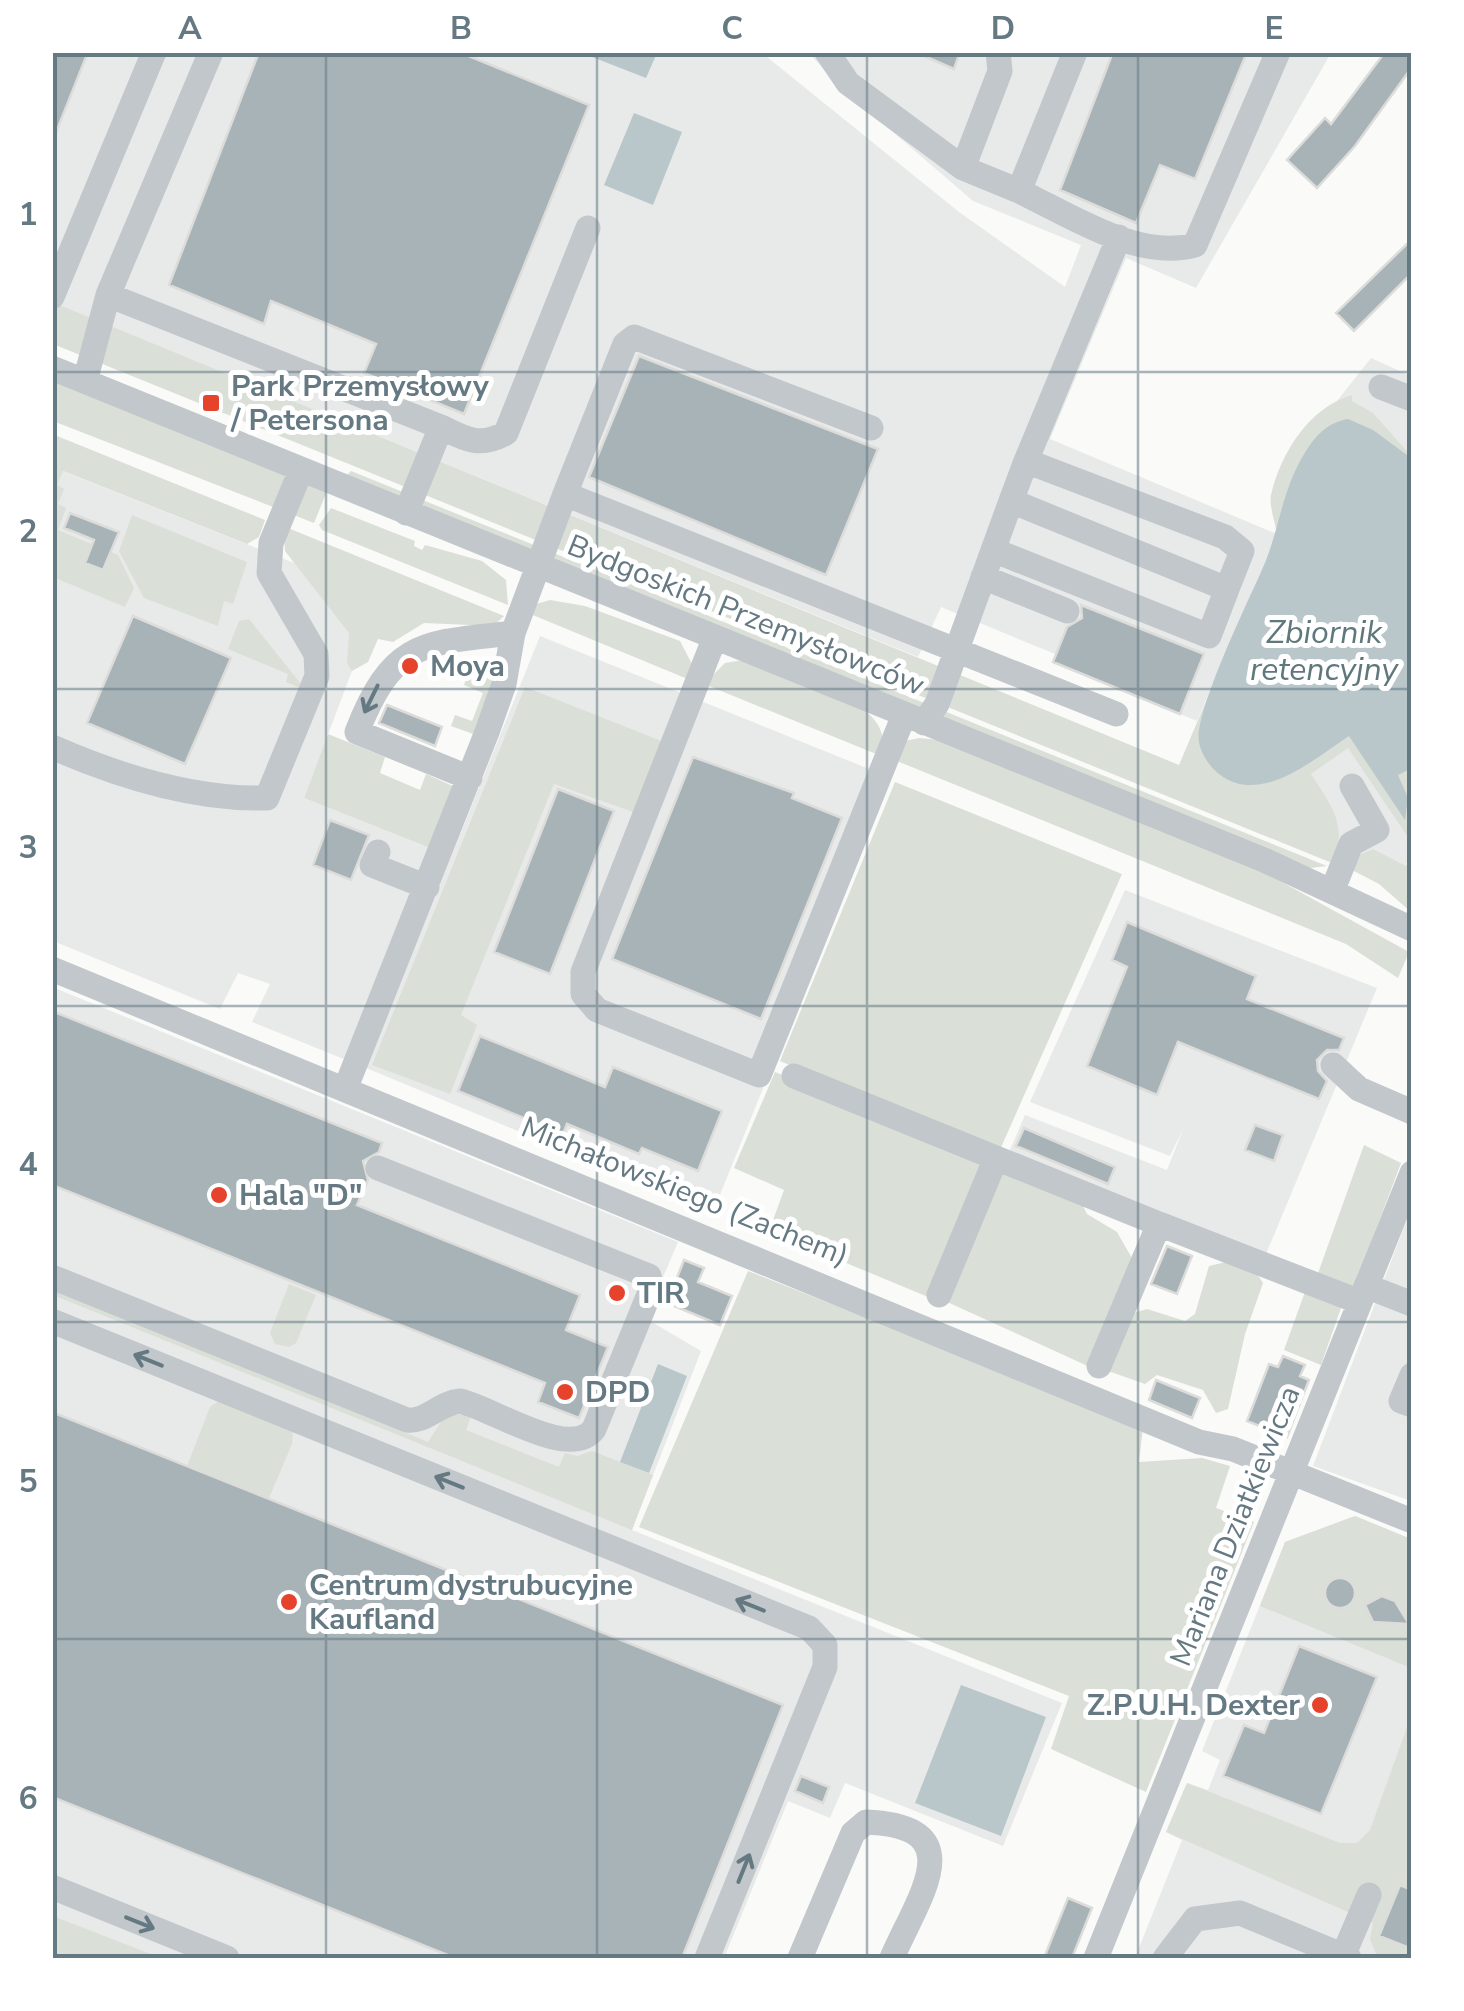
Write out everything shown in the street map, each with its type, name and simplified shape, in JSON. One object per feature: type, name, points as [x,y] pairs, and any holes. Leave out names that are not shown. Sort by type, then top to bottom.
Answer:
[{"type":"street","points":[[54,288],[154,52]]},
{"type":"street","points":[[86,381],[108,295],[211,52]]},
{"type":"street","points":[[827,52],[848,84],[963,168],[1119,237],[1170,252],[1195,245],[1278,52]]},
{"type":"street","points":[[963,168],[1000,71],[998,52]]},
{"type":"street","points":[[1019,191],[1075,52]]},
{"type":"street","points":[[108,295],[472,442],[490,442],[506,433],[588,228]]},
{"type":"street","points":[[715,638],[583,972],[585,1000],[597,1010],[759,1074],[914,719],[937,704],[1026,461],[1119,237]]},
{"type":"street","points":[[346,1087],[470,778],[504,684],[513,633],[625,344],[634,338],[871,428]]},
{"type":"street","name":"Bydgoskich Przemysłowców","points":[[52,368],[1333,889],[1412,929]]},
{"type":"street","points":[[1381,387],[1412,400]]},
{"type":"street","points":[[406,512],[440,427]]},
{"type":"street","points":[[993,550],[1209,636],[1242,550],[1225,537],[1026,461]]},
{"type":"street","points":[[52,748],[110,773],[244,798],[267,798],[317,676],[316,654],[269,573],[271,543],[301,470]]},
{"type":"street","points":[[565,494],[1116,714]]},
{"type":"street","points":[[1011,502],[1227,589]]},
{"type":"street","points":[[982,576],[1067,611]]},
{"type":"street","points":[[470,778],[357,732],[379,683],[410,652],[422,645],[513,633]]},
{"type":"street","points":[[1333,889],[1351,844],[1378,830],[1352,786]]},
{"type":"street","points":[[378,852],[372,866],[427,887]]},
{"type":"street","name":"Michałowskiego (Zachem)","points":[[52,969],[1200,1442],[1218,1444],[1412,1521]]},
{"type":"street","points":[[1333,1065],[1359,1089],[1412,1112]]},
{"type":"street","points":[[794,1076],[1159,1224],[1363,1294],[1412,1304]]},
{"type":"street","points":[[939,1296],[996,1158]]},
{"type":"street","points":[[52,1277],[407,1420],[417,1421],[444,1404],[460,1401],[566,1442],[586,1438],[594,1429],[652,1288],[648,1276],[378,1168]]},
{"type":"street","name":"Mariana Dziatkiewicza","points":[[1096,1958],[1412,1173]]},
{"type":"street","points":[[1099,1366],[1159,1224]]},
{"type":"street","points":[[52,1321],[809,1628],[825,1645],[824,1667],[707,1958]]},
{"type":"street","points":[[1412,1374],[1401,1401],[1412,1405]]},
{"type":"street","points":[[800,1958],[853,1832],[866,1822],[889,1823],[922,1834],[929,1842],[932,1863],[892,1958]]},
{"type":"street","points":[[52,1888],[227,1958]]},
{"type":"street","points":[[1165,1958],[1195,1919],[1240,1913],[1346,1957],[1368,1895]]},
{"type":"shaded area","points":[[52,53],[762,53],[959,212],[1065,287],[1081,245],[973,201],[837,84],[809,53],[1331,53],[1196,288],[1126,258],[1050,439],[1277,534],[1197,721],[1053,662],[1055,654],[941,607],[918,657],[53,303]]},
{"type":"shaded area","points":[[52,302],[1179,765],[1277,534],[1271,499],[1282,463],[1311,421],[1352,395],[1352,401],[1373,413],[1411,456],[1411,842],[1348,748],[1311,774],[1331,806],[1338,827],[1332,863],[53,344]]},
{"type":"shaded area","points":[[1371,358],[1411,376],[1411,458],[1333,406]]},
{"type":"shaded area","points":[[52,380],[327,491],[314,523],[53,421]]},
{"type":"shaded area","points":[[52,434],[265,520],[259,537],[247,544],[63,471],[57,485],[64,489],[58,504],[66,508],[58,530],[118,555],[134,588],[125,607],[53,577]]},
{"type":"shaded area","points":[[52,467],[380,597],[304,798],[445,854],[351,1062],[252,1022],[270,984],[238,973],[220,1009],[53,941]]},
{"type":"shaded area","points":[[351,471],[1327,866],[1310,868],[345,477]]},
{"type":"shaded area","points":[[331,508],[415,541],[414,546],[422,550],[425,545],[482,561],[506,580],[508,605],[322,530],[319,525]]},
{"type":"shaded area","points":[[132,515],[247,562],[233,604],[224,601],[218,626],[144,598],[119,551]]},
{"type":"shaded area","points":[[283,526],[504,616],[493,626],[424,623],[393,642],[378,639],[368,662],[352,671],[347,663],[349,633],[285,551]]},
{"type":"shaded area","points":[[550,600],[585,606],[680,641],[693,666],[690,680],[528,613],[536,604]]},
{"type":"shaded area","points":[[249,619],[301,684],[300,688],[286,682],[288,674],[228,649],[239,621]]},
{"type":"shaded area","points":[[540,636],[889,777],[713,1212],[366,1068]]},
{"type":"shaded area","points":[[743,660],[860,707],[880,728],[881,756],[704,684],[725,663]]},
{"type":"shaded area","points":[[485,665],[495,676],[476,735],[451,726],[455,715],[472,721],[483,693],[464,685],[471,666]]},
{"type":"shaded area","points":[[525,687],[664,742],[636,813],[554,784],[461,1015],[477,1025],[450,1094],[372,1065]]},
{"type":"shaded area","points":[[328,734],[385,757],[380,773],[420,790],[426,774],[455,787],[435,850],[304,798]]},
{"type":"shaded area","points":[[941,740],[1258,869],[1409,952],[1398,978],[1346,944],[892,759],[905,741]]},
{"type":"shaded area","points":[[1348,747],[1411,842],[1406,867],[1373,849],[1357,855],[1339,848],[1311,774]]},
{"type":"shaded area","points":[[895,782],[1122,874],[999,1152],[780,1061]]},
{"type":"shaded area","points":[[1373,849],[1406,866],[1411,858],[1411,912],[1379,884],[1350,869],[1358,855]]},
{"type":"shaded area","points":[[1125,890],[1377,988],[1266,1254],[1009,1152],[1025,1115],[1167,1170],[1184,1127],[1170,1156],[1030,1102]]},
{"type":"shaded area","points":[[52,987],[678,1242],[650,1308],[650,1321],[701,1351],[632,1530],[1062,1703],[1003,1846],[845,1783],[830,1818],[788,1801],[724,1958],[53,1956]]},
{"type":"shaded area","points":[[775,1072],[988,1160],[933,1299],[769,1231],[784,1190],[734,1168]]},
{"type":"shaded area","points":[[1364,1145],[1401,1163],[1354,1287],[1317,1276]]},
{"type":"shaded area","points":[[999,1167],[1079,1198],[1087,1214],[1117,1232],[1133,1260],[1092,1368],[945,1301]]},
{"type":"shaded area","points":[[1411,1209],[1411,1501],[1313,1466]]},
{"type":"shaded area","points":[[1226,1262],[1257,1274],[1263,1283],[1245,1334],[1228,1409],[1216,1413],[1203,1390],[1157,1375],[1145,1384],[1108,1371],[1127,1315],[1147,1309],[1185,1321],[1195,1314],[1209,1266]]},
{"type":"shaded area","points":[[748,1271],[1143,1427],[1139,1462],[1202,1458],[1230,1466],[1216,1508],[1254,1522],[1146,1792],[1051,1749],[1069,1696],[639,1527]]},
{"type":"shaded area","points":[[289,1284],[316,1295],[296,1343],[289,1347],[275,1344],[270,1333]]},
{"type":"shaded area","points":[[1306,1289],[1342,1305],[1321,1365],[1284,1350]]},
{"type":"shaded area","points":[[55,1290],[428,1442],[443,1419],[455,1414],[471,1416],[466,1430],[559,1467],[565,1453],[577,1456],[592,1451],[653,1475],[632,1530],[53,1295]]},
{"type":"shaded area","points":[[222,1399],[293,1430],[292,1444],[269,1498],[187,1466],[210,1407]]},
{"type":"shaded area","points":[[1355,1516],[1411,1539],[1411,1958],[1135,1958],[1182,1840],[1166,1832],[1187,1783],[1208,1790],[1220,1760],[1202,1751],[1285,1542]]},
{"type":"shaded area","points":[[1355,1516],[1411,1539],[1411,1668],[1260,1606],[1285,1542]]},
{"type":"shaded area","points":[[1411,1716],[1411,1958],[1376,1954],[1370,1939],[1373,1923],[1166,1832],[1187,1783],[1340,1843],[1357,1843],[1370,1830]]},
{"type":"shaded area","points":[[53,1916],[161,1958],[53,1956]]},
{"type":"water","points":[[582,53],[657,53],[646,78]]},
{"type":"water","points":[[634,113],[682,132],[653,205],[604,185]]},
{"type":"water","name":"Zbiornik retencyjny","points":[[1348,419],[1373,430],[1411,458],[1412,768],[1398,775],[1408,798],[1405,820],[1349,736],[1287,776],[1252,785],[1235,783],[1219,774],[1206,760],[1199,742],[1205,706],[1265,563],[1296,469],[1322,432]]},
{"type":"water","points":[[658,1364],[687,1376],[649,1473],[620,1462]]},
{"type":"water","points":[[961,1685],[1046,1717],[1001,1836],[915,1803]]},
{"type":"building","points":[[52,52],[88,52],[53,140],[52,140]]},
{"type":"building","points":[[259,52],[459,52],[589,105],[464,414],[364,373],[376,344],[271,301],[264,324],[169,285]]},
{"type":"building","points":[[915,52],[960,52],[954,69]]},
{"type":"building","points":[[1113,52],[1247,52],[1195,179],[1160,165],[1136,223],[1060,190]]},
{"type":"building","points":[[1385,52],[1412,52],[1412,67],[1355,146],[1317,188],[1287,160],[1325,118],[1331,124]]},
{"type":"building","points":[[1412,239],[1412,273],[1354,331],[1336,313]]},
{"type":"building","points":[[639,356],[878,449],[826,575],[589,477]]},
{"type":"building","points":[[70,513],[119,532],[103,570],[85,563],[94,540],[64,528]]},
{"type":"building","points":[[1081,605],[1204,654],[1180,714],[1053,662],[1067,627],[1082,618]]},
{"type":"building","points":[[133,616],[231,658],[185,764],[87,723]]},
{"type":"building","points":[[387,705],[442,727],[435,746],[379,723]]},
{"type":"building","points":[[693,757],[794,793],[792,798],[842,818],[761,1019],[612,959]]},
{"type":"building","points":[[558,789],[614,811],[550,974],[494,952]]},
{"type":"building","points":[[330,820],[369,835],[351,880],[313,865]]},
{"type":"building","points":[[1127,922],[1256,976],[1247,999],[1344,1038],[1339,1050],[1327,1050],[1317,1060],[1318,1071],[1327,1081],[1319,1099],[1178,1042],[1157,1095],[1087,1066],[1127,967],[1112,960]]},
{"type":"building","name":"Hala \"D\"","points":[[52,1011],[382,1143],[379,1152],[363,1161],[368,1180],[357,1205],[580,1295],[566,1330],[608,1347],[579,1418],[538,1402],[545,1383],[52,1185]]},
{"type":"building","points":[[480,1036],[605,1087],[613,1067],[722,1111],[698,1171],[642,1148],[639,1154],[567,1124],[563,1134],[458,1091]]},
{"type":"building","points":[[1255,1125],[1283,1135],[1274,1161],[1245,1150]]},
{"type":"building","points":[[1024,1128],[1115,1167],[1108,1184],[1016,1146]]},
{"type":"building","points":[[1167,1246],[1192,1256],[1177,1294],[1151,1284]]},
{"type":"building","points":[[684,1260],[704,1268],[698,1282],[732,1296],[720,1325],[667,1303]]},
{"type":"building","points":[[1283,1356],[1305,1365],[1300,1376],[1309,1380],[1287,1437],[1247,1421],[1269,1364],[1278,1367]]},
{"type":"building","points":[[1156,1380],[1200,1398],[1192,1418],[1149,1400]]},
{"type":"building","name":"Centrum dystrubucyjne Kaufland","points":[[52,1412],[783,1705],[682,1958],[455,1958],[52,1797]]},
{"type":"building","points":[[1340,1578],[1351,1582],[1355,1593],[1351,1604],[1340,1608],[1329,1604],[1325,1593],[1329,1582]]},
{"type":"building","points":[[1382,1596],[1395,1601],[1409,1624],[1373,1622],[1365,1605]]},
{"type":"building","name":"Z.P.U.H. Dexter","points":[[1299,1646],[1377,1677],[1321,1814],[1223,1776],[1244,1725],[1264,1733]]},
{"type":"building","points":[[801,1776],[829,1787],[823,1803],[795,1791]]},
{"type":"building","points":[[1400,1885],[1412,1890],[1412,1949],[1379,1936]]},
{"type":"building","points":[[1068,1898],[1092,1908],[1072,1958],[1044,1958]]},
{"type":"place","name":"Park Przemysłowy / Petersona","points":[[211,403]]},
{"type":"place","name":"Moya","points":[[410,666]]},
{"type":"place","name":"Hala \"D\"","points":[[219,1195]]},
{"type":"place","name":"TIR","points":[[617,1293]]},
{"type":"place","name":"DPD","points":[[565,1392]]},
{"type":"place","name":"Centrum dystrubucyjne Kaufland","points":[[289,1602]]},
{"type":"place","name":"Z.P.U.H. Dexter","points":[[1320,1705]]}]
